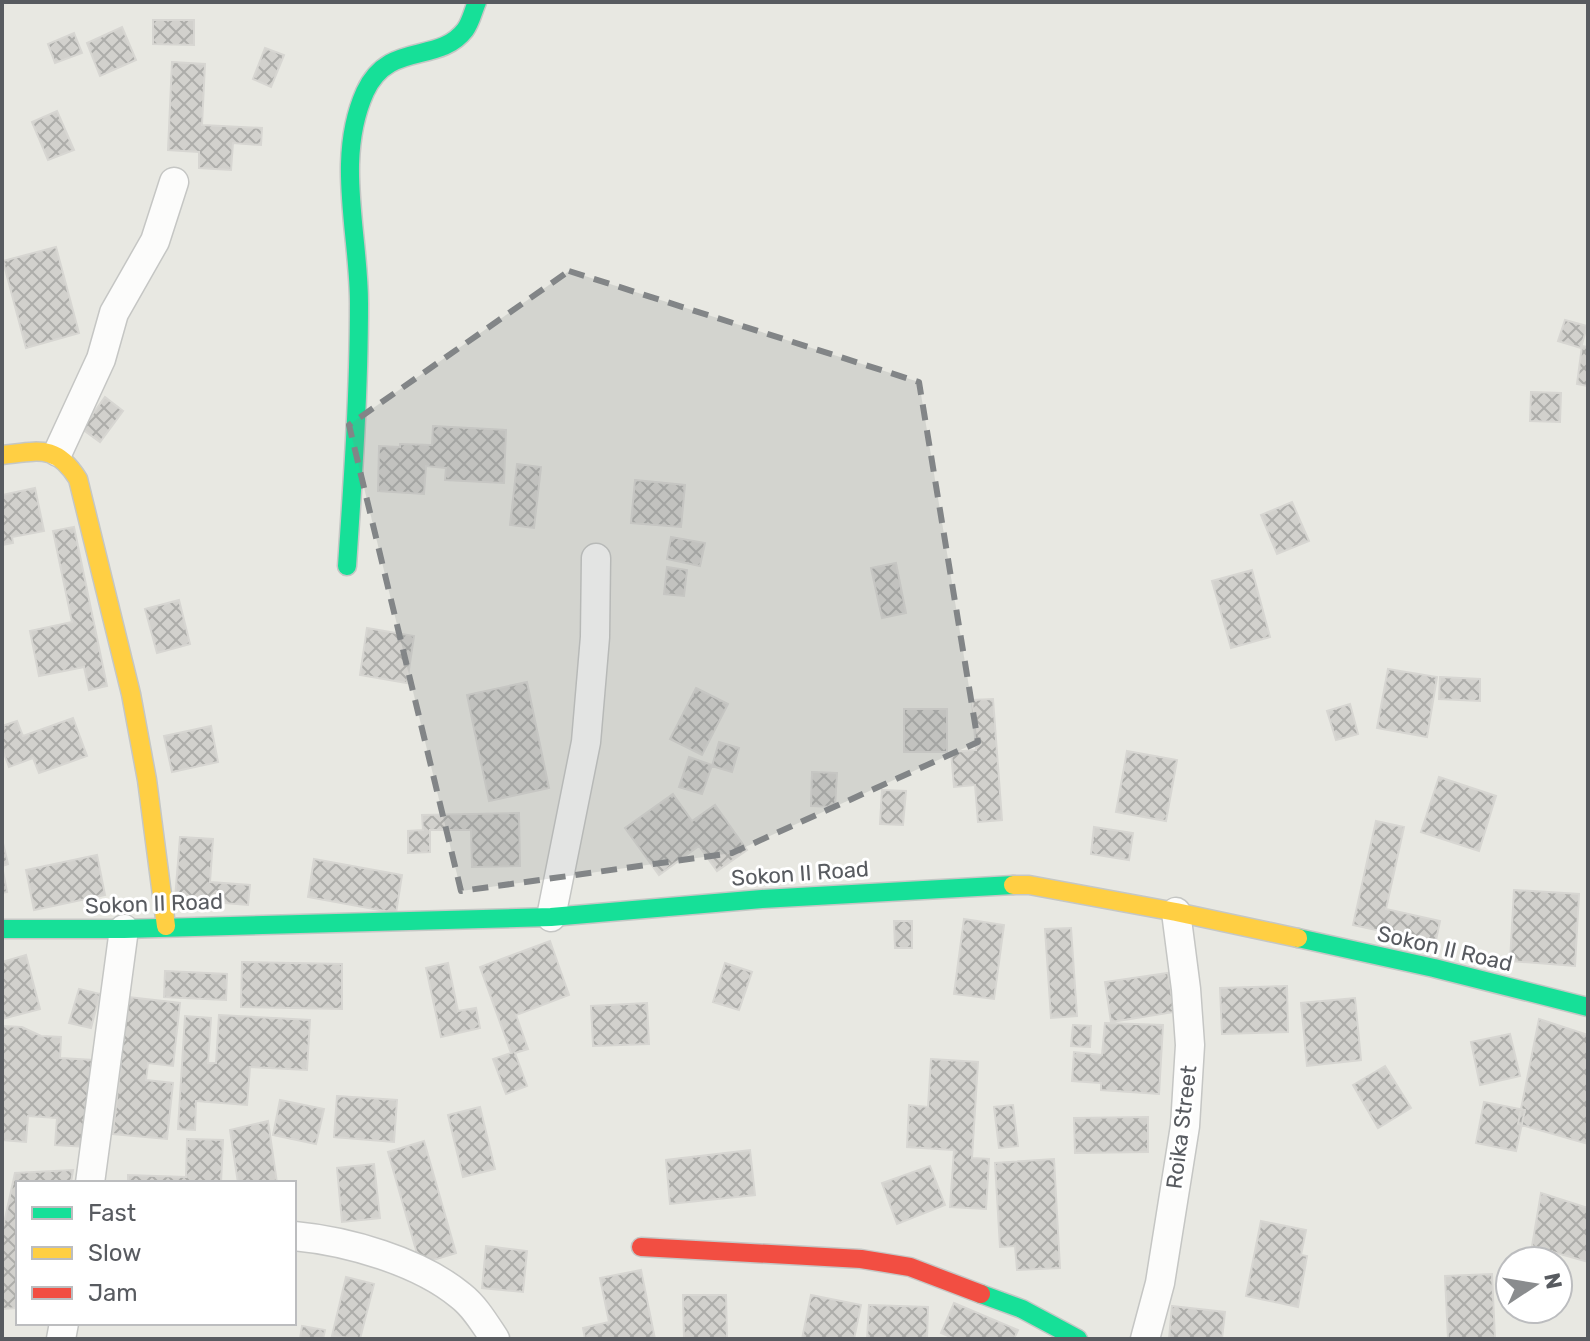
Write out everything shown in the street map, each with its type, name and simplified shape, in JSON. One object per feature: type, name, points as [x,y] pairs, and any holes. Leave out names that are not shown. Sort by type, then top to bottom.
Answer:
[{"type":"street","points":[[347,566],[358,381],[359,295],[349,162],[353,119],[368,86],[390,59],[439,49],[464,31],[477,2]]},
{"type":"street","points":[[58,452],[101,359],[114,313],[155,241],[174,182]]},
{"type":"street","points":[[2,455],[58,452],[69,462],[78,479],[131,694],[147,780],[166,926]]},
{"type":"street","points":[[551,917],[586,742],[595,637],[596,558]]},
{"type":"street","name":"Sokon II Road","points":[[2,929],[124,929],[551,917],[762,899],[1029,885],[1176,912],[1434,968],[1588,1007]]},
{"type":"street","name":"Roika Street","points":[[1145,1339],[1160,1283],[1185,1126],[1190,1045],[1176,912]]},
{"type":"street","points":[[90,1181],[124,929]]},
{"type":"street","points":[[296,1236],[378,1253],[419,1270],[460,1295],[480,1316],[495,1339]]},
{"type":"street","points":[[641,1247],[861,1259],[910,1267],[1022,1309],[1078,1339]]},
{"type":"highlighted area","points":[[569,271],[919,382],[978,742],[732,853],[461,891],[349,425]]},
{"type":"building","points":[[153,20],[194,20],[194,45],[153,44]]},
{"type":"building","points":[[122,27],[136,60],[100,76],[87,43]]},
{"type":"building","points":[[74,33],[82,53],[55,63],[48,44]]},
{"type":"building","points":[[265,48],[284,55],[271,87],[253,79]]},
{"type":"building","points":[[172,62],[205,64],[202,125],[262,128],[261,145],[233,143],[231,170],[199,168],[199,152],[168,150]]},
{"type":"building","points":[[57,111],[74,150],[48,160],[32,122]]},
{"type":"building","points":[[56,247],[79,333],[26,348],[3,261]]},
{"type":"building","points":[[1565,320],[1587,326],[1581,348],[1558,341]]},
{"type":"building","points":[[1582,346],[1588,347],[1588,386],[1577,384]]},
{"type":"building","points":[[1531,392],[1561,393],[1560,422],[1530,421]]},
{"type":"building","points":[[105,397],[123,411],[100,442],[82,429]]},
{"type":"building","points":[[433,426],[506,430],[504,483],[445,480],[446,468],[426,466],[424,494],[378,491],[379,446],[432,445]]},
{"type":"building","points":[[517,464],[541,467],[534,528],[510,525]]},
{"type":"building","points":[[635,480],[685,485],[681,527],[631,523]]},
{"type":"building","points":[[35,488],[44,531],[12,537],[13,543],[2,545],[2,495]]},
{"type":"building","points":[[1292,502],[1309,541],[1277,554],[1261,515]]},
{"type":"building","points":[[74,527],[107,686],[89,690],[84,667],[39,676],[30,631],[72,622],[53,531]]},
{"type":"building","points":[[671,537],[705,543],[700,566],[667,559]]},
{"type":"building","points":[[896,563],[906,613],[882,618],[871,568]]},
{"type":"building","points":[[667,567],[687,570],[684,596],[664,594]]},
{"type":"building","points":[[1252,570],[1270,637],[1231,648],[1212,581]]},
{"type":"building","points":[[179,600],[190,644],[157,653],[145,609]]},
{"type":"building","points":[[367,628],[414,636],[407,683],[360,675]]},
{"type":"building","points":[[1388,669],[1437,677],[1427,737],[1377,728]]},
{"type":"building","points":[[1440,677],[1480,679],[1480,701],[1439,699]]},
{"type":"building","points":[[527,682],[549,788],[489,801],[467,695]]},
{"type":"building","points":[[696,688],[728,704],[702,755],[670,739]]},
{"type":"building","points":[[993,699],[1002,820],[978,822],[975,785],[954,787],[951,752],[976,750],[972,700]]},
{"type":"building","points":[[1350,704],[1358,734],[1336,740],[1327,711]]},
{"type":"building","points":[[904,709],[947,709],[947,752],[904,752]]},
{"type":"building","points":[[73,718],[87,756],[39,773],[33,758],[9,767],[2,748],[2,726],[17,721],[23,736]]},
{"type":"building","points":[[211,726],[218,762],[172,772],[164,736]]},
{"type":"building","points":[[719,742],[739,748],[732,772],[712,766]]},
{"type":"building","points":[[1127,751],[1177,760],[1166,821],[1116,812]]},
{"type":"building","points":[[689,757],[712,765],[702,794],[679,787]]},
{"type":"building","points":[[812,772],[837,773],[835,807],[811,806]]},
{"type":"building","points":[[1439,777],[1496,796],[1479,851],[1421,832]]},
{"type":"building","points":[[882,790],[906,791],[903,825],[880,824]]},
{"type":"building","points":[[673,794],[692,821],[715,805],[747,850],[717,871],[699,846],[659,875],[625,828]]},
{"type":"building","points":[[519,813],[520,866],[472,867],[471,830],[430,830],[430,852],[408,853],[408,831],[423,830],[422,815]]},
{"type":"building","points":[[1376,821],[1404,827],[1386,909],[1440,921],[1434,950],[1398,942],[1399,935],[1353,925]]},
{"type":"building","points":[[1094,827],[1133,833],[1129,860],[1091,854]]},
{"type":"building","points":[[180,837],[213,839],[210,882],[250,885],[248,905],[175,899]]},
{"type":"building","points":[[2,839],[8,864],[2,866]]},
{"type":"building","points":[[97,855],[105,895],[34,910],[26,870]]},
{"type":"building","points":[[314,859],[402,875],[396,913],[308,897]]},
{"type":"building","points":[[2,866],[7,892],[2,893]]},
{"type":"building","points":[[1514,890],[1579,894],[1575,966],[1510,961]]},
{"type":"building","points":[[964,919],[1004,925],[994,999],[954,994]]},
{"type":"building","points":[[894,921],[912,921],[912,948],[895,948]]},
{"type":"building","points":[[1071,928],[1077,1016],[1051,1018],[1045,929]]},
{"type":"building","points":[[550,941],[569,995],[516,1015],[528,1049],[515,1053],[527,1086],[506,1094],[493,1059],[511,1053],[480,967]]},
{"type":"building","points":[[26,955],[40,1009],[2,1019],[2,962]]},
{"type":"building","points":[[242,962],[342,964],[342,1009],[241,1007]]},
{"type":"building","points":[[448,963],[458,1011],[476,1008],[480,1028],[441,1037],[426,968]]},
{"type":"building","points":[[725,963],[752,972],[739,1010],[713,1002]]},
{"type":"building","points":[[165,971],[227,974],[226,1000],[164,997]]},
{"type":"building","points":[[1168,973],[1174,1012],[1111,1022],[1105,982]]},
{"type":"building","points":[[1287,986],[1288,1032],[1222,1034],[1220,988]]},
{"type":"building","points":[[79,989],[100,994],[91,1028],[69,1023]]},
{"type":"building","points":[[128,997],[180,1003],[173,1066],[148,1063],[146,1080],[173,1083],[167,1139],[113,1134]]},
{"type":"building","points":[[1355,998],[1361,1060],[1307,1066],[1301,1003]]},
{"type":"building","points":[[647,1003],[649,1044],[593,1046],[591,1006]]},
{"type":"building","points":[[219,1015],[310,1020],[307,1070],[250,1067],[247,1105],[196,1101],[195,1130],[178,1129],[185,1016],[211,1018],[208,1063],[216,1063]]},
{"type":"building","points":[[1539,1019],[1588,1035],[1588,1144],[1518,1124]]},
{"type":"building","points":[[1105,1023],[1163,1025],[1159,1094],[1101,1090],[1101,1083],[1072,1081],[1074,1052],[1102,1055]]},
{"type":"building","points":[[1073,1025],[1091,1026],[1090,1047],[1071,1046]]},
{"type":"building","points":[[2,1026],[22,1027],[41,1036],[61,1037],[60,1058],[94,1060],[88,1147],[55,1145],[57,1118],[28,1116],[26,1142],[2,1140]]},
{"type":"building","points":[[1510,1034],[1520,1076],[1480,1085],[1471,1042]]},
{"type":"building","points":[[931,1059],[978,1062],[972,1158],[989,1159],[986,1209],[950,1207],[954,1150],[907,1147],[909,1105],[928,1107]]},
{"type":"building","points":[[1385,1066],[1411,1108],[1378,1128],[1353,1085]]},
{"type":"building","points":[[337,1096],[397,1100],[394,1142],[334,1137]]},
{"type":"building","points":[[280,1100],[324,1109],[316,1144],[273,1135]]},
{"type":"building","points":[[1484,1102],[1525,1110],[1516,1151],[1476,1143]]},
{"type":"building","points":[[1013,1105],[1018,1146],[999,1148],[994,1107]]},
{"type":"building","points":[[480,1107],[495,1169],[463,1177],[448,1115]]},
{"type":"building","points":[[1148,1117],[1148,1152],[1075,1153],[1074,1118]]},
{"type":"building","points":[[268,1121],[277,1181],[238,1181],[230,1130]]},
{"type":"building","points":[[187,1139],[223,1140],[221,1181],[128,1181],[128,1175],[186,1177]]},
{"type":"building","points":[[424,1141],[456,1253],[420,1264],[388,1152]]},
{"type":"building","points":[[750,1150],[755,1195],[670,1204],[666,1160]]},
{"type":"building","points":[[1054,1159],[1060,1268],[1017,1270],[1015,1246],[1000,1247],[995,1163]]},
{"type":"building","points":[[374,1164],[380,1218],[342,1222],[337,1168]]},
{"type":"building","points":[[930,1166],[945,1205],[897,1224],[882,1183]]},
{"type":"building","points":[[73,1170],[71,1181],[16,1181],[16,1308],[2,1309],[2,1232],[15,1173]]},
{"type":"building","points":[[1541,1193],[1588,1208],[1588,1262],[1574,1258],[1574,1245],[1532,1245]]},
{"type":"building","points":[[1261,1221],[1306,1230],[1301,1255],[1307,1256],[1298,1307],[1246,1296]]},
{"type":"building","points":[[486,1246],[527,1251],[523,1292],[482,1288]]},
{"type":"building","points":[[641,1270],[655,1339],[585,1339],[583,1328],[609,1322],[600,1278]]},
{"type":"building","points":[[1492,1274],[1495,1339],[1448,1339],[1445,1276]]},
{"type":"building","points":[[346,1277],[374,1284],[360,1339],[332,1336]]},
{"type":"building","points":[[683,1295],[726,1295],[727,1339],[684,1339]]},
{"type":"building","points":[[811,1295],[861,1305],[854,1339],[802,1339]]},
{"type":"building","points":[[954,1303],[1018,1330],[1014,1339],[955,1339],[941,1333]]},
{"type":"building","points":[[869,1305],[928,1307],[927,1339],[867,1339]]},
{"type":"building","points":[[1172,1306],[1225,1312],[1222,1339],[1169,1339]]},
{"type":"building","points":[[302,1326],[325,1330],[323,1339],[300,1339]]},
{"type":"traffic: fast","points":[[347,566],[359,336],[350,170],[356,117],[375,76],[400,59],[454,41],[467,27],[477,2]]},
{"type":"traffic: fast","points":[[2,929],[124,929],[551,917],[762,899],[1013,885]]},
{"type":"traffic: fast","points":[[1298,938],[1588,1007]]},
{"type":"traffic: fast","points":[[981,1294],[1022,1309],[1078,1339]]},
{"type":"traffic: slow","points":[[2,455],[46,452],[62,460],[78,479],[131,694],[147,780],[166,926]]},
{"type":"traffic: slow","points":[[1013,885],[1029,885],[1176,912],[1298,938]]},
{"type":"traffic: jam","points":[[641,1247],[861,1259],[910,1267],[981,1294]]}]
